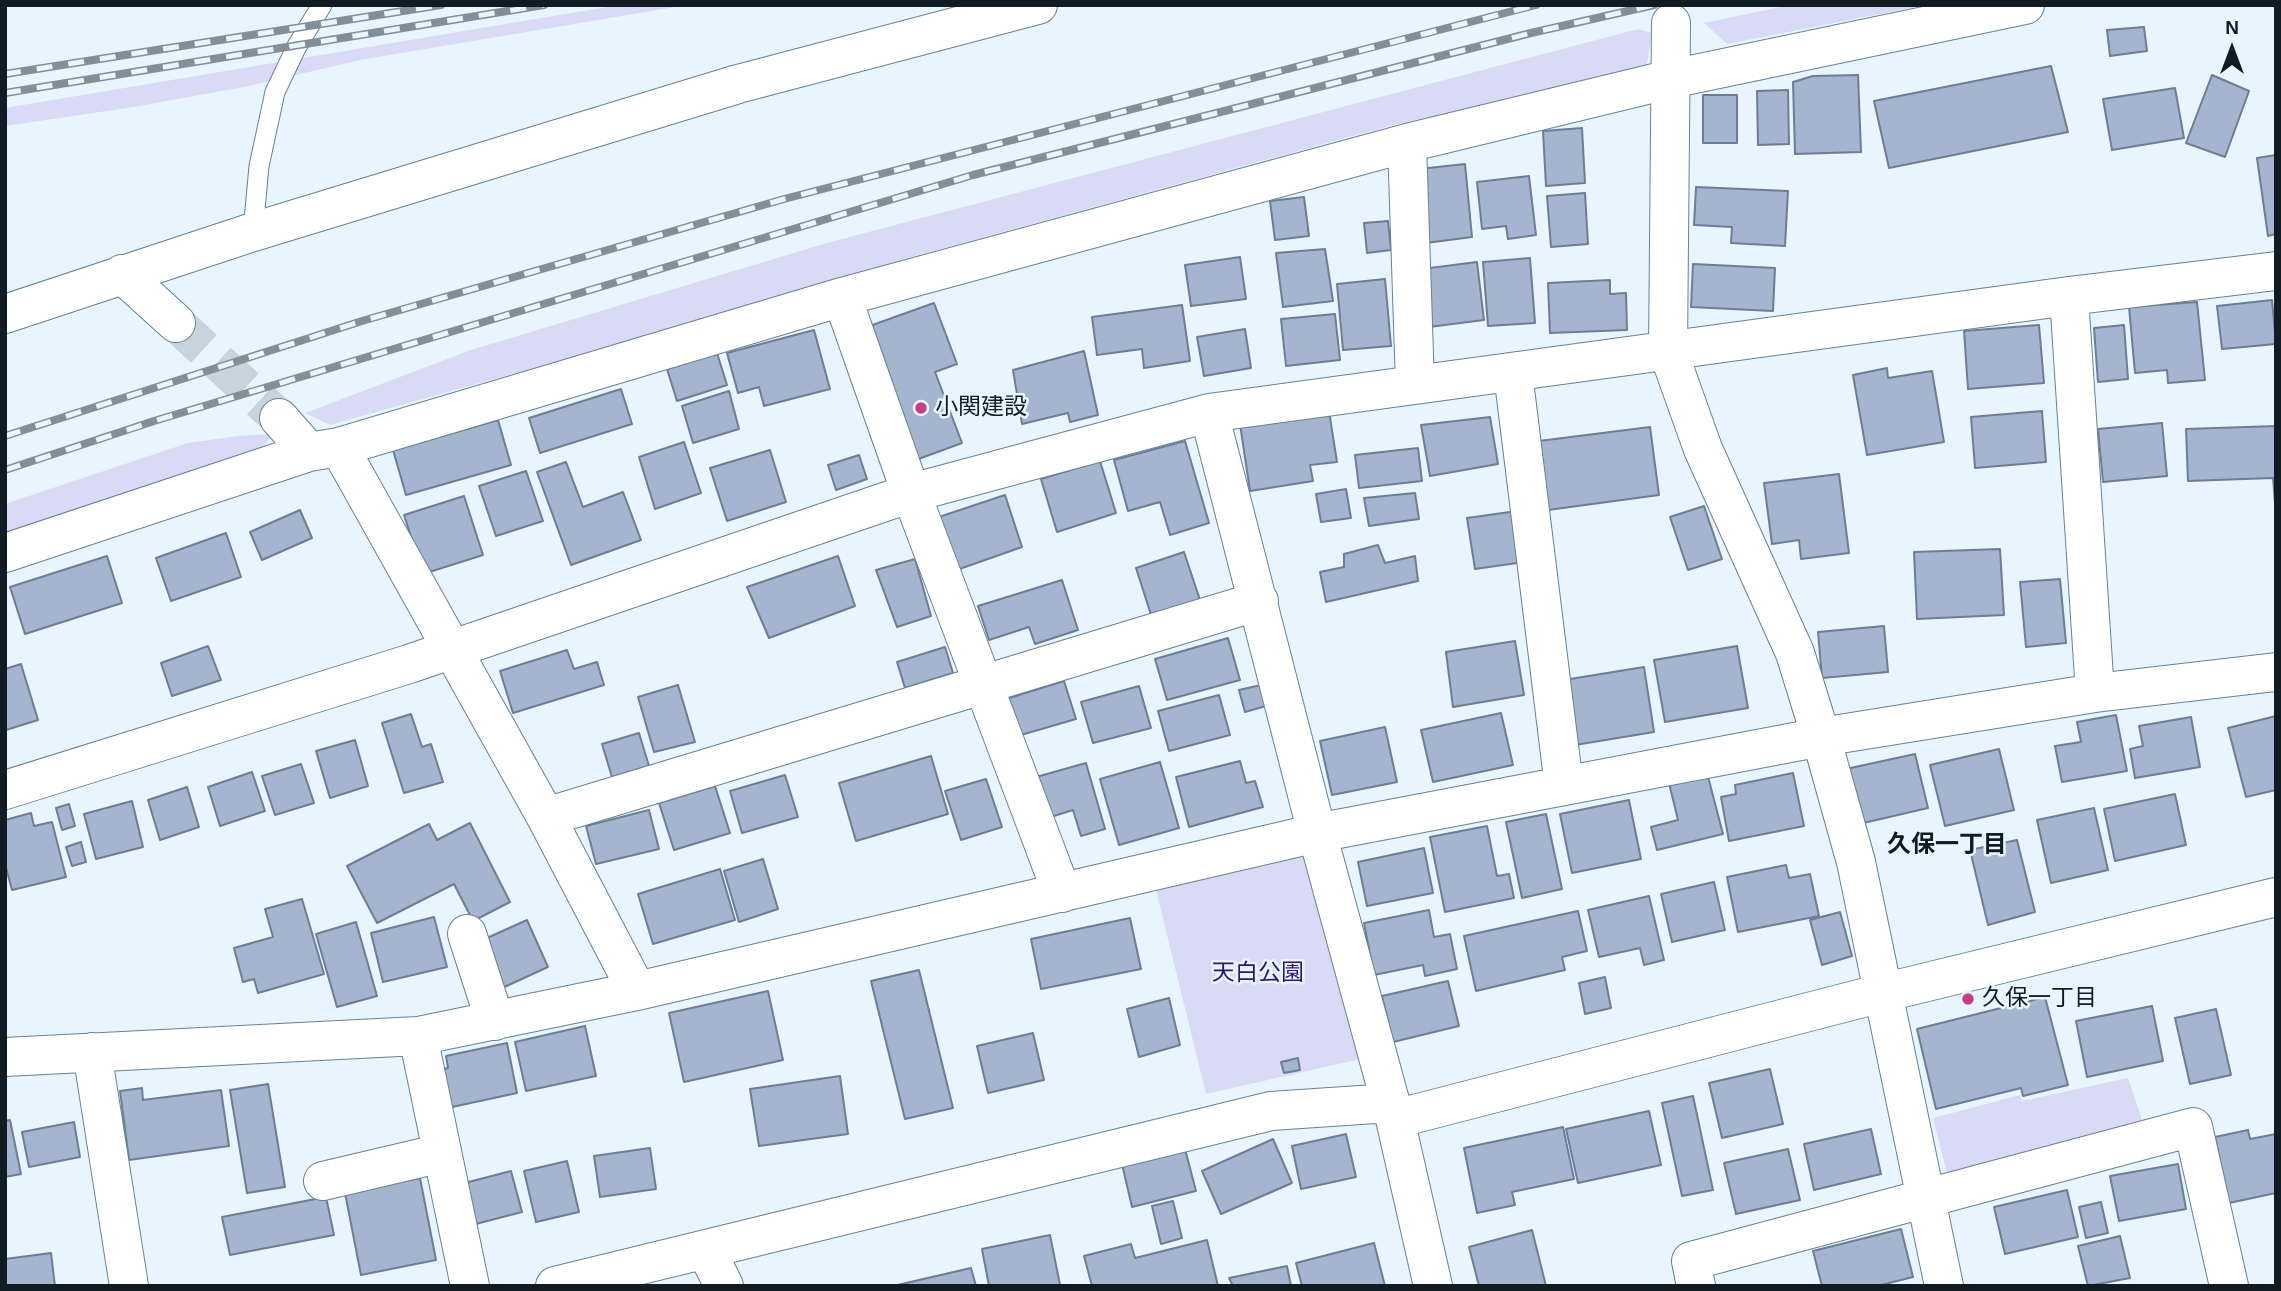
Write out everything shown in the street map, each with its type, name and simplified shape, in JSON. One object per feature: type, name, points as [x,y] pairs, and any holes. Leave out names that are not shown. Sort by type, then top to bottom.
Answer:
[{"type":"street","points":[[5,314],[253,232],[738,84],[1038,5]]},
{"type":"street","points":[[5,553],[324,450],[842,296],[1406,143],[1671,79],[2025,5]]},
{"type":"street","points":[[1671,23],[1668,351],[1703,449],[1795,653],[1821,737],[1856,862],[1944,1286]]},
{"type":"street","points":[[1406,143],[1415,385]]},
{"type":"street","points":[[5,790],[453,650],[911,493],[1209,413],[2068,296],[2276,271]]},
{"type":"street","points":[[122,274],[176,323]]},
{"type":"street","points":[[842,296],[911,493],[1062,893]]},
{"type":"street","points":[[2068,296],[2095,693]]},
{"type":"street","points":[[1513,373],[1564,786]]},
{"type":"street","points":[[1209,413],[1392,1111],[1433,1286]]},
{"type":"street","points":[[279,418],[324,450],[453,650],[546,817],[637,991]]},
{"type":"street","points":[[546,817],[1259,601]]},
{"type":"street","points":[[5,1057],[418,1036],[637,991],[1317,833],[1821,737],[2095,693],[2276,672]]},
{"type":"street","points":[[555,1286],[1271,1111],[1392,1111],[2276,897]]},
{"type":"street","points":[[467,934],[495,1021]]},
{"type":"street","points":[[418,1036],[470,1286]]},
{"type":"street","points":[[92,1052],[129,1286]]},
{"type":"street","points":[[1696,1286],[1691,1261],[2193,1127],[2229,1286]]},
{"type":"street","points":[[323,1181],[442,1153]]},
{"type":"street","points":[[706,1250],[724,1286]]},
{"type":"lane","points":[[253,232],[259,166],[275,92],[297,46],[322,5]]},
{"type":"green space","points":[[619,5],[687,5],[360,60],[249,86],[134,107],[5,126],[5,108]]},
{"type":"green space","points":[[1790,5],[1926,5],[1727,44],[1704,23]]},
{"type":"green space","points":[[1638,29],[1652,33],[1646,70],[1393,125],[911,257],[626,342],[330,425],[305,413],[471,350],[827,243]]},
{"type":"green space","points":[[274,434],[256,455],[5,535],[5,504],[188,443]]},
{"type":"green space","name":"天白公園","points":[[1310,851],[1360,1059],[1206,1094],[1156,890]]},
{"type":"green space","points":[[2128,1078],[2145,1129],[1948,1177],[1933,1118],[2020,1095],[2022,1101]]},
{"type":"building","points":[[2144,27],[2147,51],[2110,56],[2107,30]]},
{"type":"building","points":[[2051,66],[2068,132],[1889,168],[1874,101]]},
{"type":"building","points":[[1858,75],[1861,152],[1795,154],[1793,82],[1813,76]]},
{"type":"building","points":[[2212,75],[2249,91],[2225,157],[2186,143]]},
{"type":"building","points":[[2175,88],[2184,138],[2112,150],[2103,99]]},
{"type":"building","points":[[1788,90],[1789,144],[1758,145],[1757,91]]},
{"type":"building","points":[[1703,95],[1737,95],[1737,143],[1703,143]]},
{"type":"building","points":[[1582,128],[1585,183],[1546,186],[1543,131]]},
{"type":"building","points":[[2276,155],[2276,234],[2268,236],[2257,158]]},
{"type":"building","points":[[1465,164],[1472,237],[1426,243],[1419,169]]},
{"type":"building","points":[[1529,176],[1536,235],[1508,239],[1506,226],[1482,229],[1477,182]]},
{"type":"building","points":[[1696,187],[1788,191],[1785,246],[1731,243],[1732,227],[1694,225]]},
{"type":"building","points":[[1585,193],[1588,244],[1551,247],[1547,196]]},
{"type":"building","points":[[1304,197],[1309,236],[1275,240],[1270,201]]},
{"type":"building","points":[[1388,221],[1391,250],[1367,253],[1364,223]]},
{"type":"building","points":[[1325,249],[1333,301],[1283,307],[1276,253]]},
{"type":"building","points":[[1240,257],[1246,299],[1191,306],[1185,265]]},
{"type":"building","points":[[1530,258],[1535,323],[1488,326],[1483,262]]},
{"type":"building","points":[[1477,262],[1484,320],[1429,327],[1422,269]]},
{"type":"building","points":[[1693,264],[1775,268],[1773,311],[1691,307]]},
{"type":"building","points":[[1385,279],[1391,346],[1343,350],[1337,284]]},
{"type":"building","points":[[1610,280],[1610,294],[1626,293],[1627,330],[1550,333],[1548,283]]},
{"type":"building","points":[[2272,300],[2276,344],[2222,349],[2217,306]]},
{"type":"building","points":[[2197,302],[2205,380],[2168,383],[2167,370],[2135,373],[2129,307]]},
{"type":"building","name":"小関建設","points":[[934,303],[957,364],[935,372],[962,443],[913,461],[864,328]]},
{"type":"building","points":[[1182,305],[1190,361],[1144,368],[1142,349],[1097,355],[1092,317]]},
{"type":"building","points":[[1335,314],[1340,360],[1286,366],[1281,319]]},
{"type":"building","points":[[2039,325],[2044,383],[1968,389],[1964,331]]},
{"type":"building","points":[[2124,325],[2128,379],[2098,382],[2094,328]]},
{"type":"building","points":[[1245,329],[1251,368],[1204,376],[1197,337]]},
{"type":"building","points":[[814,330],[830,389],[764,406],[759,387],[738,393],[727,353]]},
{"type":"building","points":[[1084,351],[1098,415],[1070,422],[1068,413],[1022,424],[1013,370]]},
{"type":"building","points":[[717,353],[727,385],[677,401],[667,369]]},
{"type":"building","points":[[1887,368],[1888,378],[1932,371],[1944,442],[1867,455],[1853,375]]},
{"type":"building","points":[[621,389],[632,424],[540,453],[529,418]]},
{"type":"building","points":[[729,391],[739,429],[693,443],[682,406]]},
{"type":"building","points":[[1329,411],[1337,462],[1310,465],[1313,481],[1250,491],[1240,424]]},
{"type":"building","points":[[2042,411],[2046,462],[1975,468],[1971,417]]},
{"type":"building","points":[[1490,417],[1498,464],[1430,476],[1421,425]]},
{"type":"building","points":[[498,420],[511,465],[406,495],[393,450]]},
{"type":"building","points":[[2162,423],[2167,476],[2103,482],[2098,429]]},
{"type":"building","points":[[2276,426],[2276,515],[2273,478],[2188,481],[2186,429]]},
{"type":"building","points":[[1650,427],[1659,495],[1548,510],[1539,441]]},
{"type":"building","points":[[1185,441],[1209,523],[1170,535],[1160,502],[1128,511],[1114,460]]},
{"type":"building","points":[[684,442],[701,493],[655,509],[639,457]]},
{"type":"building","points":[[1418,448],[1422,481],[1359,488],[1355,455]]},
{"type":"building","points":[[770,450],[786,502],[727,521],[710,468]]},
{"type":"building","points":[[859,455],[867,479],[836,490],[828,465]]},
{"type":"building","points":[[1100,461],[1116,513],[1057,532],[1041,479]]},
{"type":"building","points":[[566,462],[583,507],[623,492],[641,540],[571,565],[537,472]]},
{"type":"building","points":[[526,471],[543,521],[496,536],[479,486]]},
{"type":"building","points":[[1839,474],[1849,553],[1801,559],[1799,540],[1772,544],[1764,483]]},
{"type":"building","points":[[1346,489],[1351,518],[1321,522],[1316,494]]},
{"type":"building","points":[[1415,493],[1419,519],[1369,526],[1364,498]]},
{"type":"building","points":[[1005,495],[1022,547],[951,572],[933,519]]},
{"type":"building","points":[[464,496],[483,555],[423,574],[404,515]]},
{"type":"building","points":[[1704,506],[1722,559],[1688,570],[1670,517]]},
{"type":"building","points":[[300,510],[312,538],[262,560],[250,532]]},
{"type":"building","points":[[1517,511],[1524,562],[1475,569],[1467,518]]},
{"type":"building","points":[[226,533],[241,577],[171,601],[156,558]]},
{"type":"building","points":[[1378,545],[1385,563],[1415,556],[1418,581],[1326,602],[1320,572],[1344,567],[1344,554]]},
{"type":"building","points":[[2000,549],[2004,615],[1917,619],[1914,552]]},
{"type":"building","points":[[1184,552],[1202,606],[1153,621],[1136,568]]},
{"type":"building","points":[[107,556],[122,603],[25,634],[10,587]]},
{"type":"building","points":[[838,556],[855,606],[769,638],[747,587]]},
{"type":"building","points":[[915,559],[931,616],[897,627],[876,570]]},
{"type":"building","points":[[2060,579],[2066,643],[2026,647],[2020,582]]},
{"type":"building","points":[[1062,580],[1078,630],[1035,644],[1029,627],[989,640],[978,606]]},
{"type":"building","points":[[1884,626],[1888,672],[1822,678],[1818,632]]},
{"type":"building","points":[[1228,638],[1240,680],[1167,700],[1155,659]]},
{"type":"building","points":[[1515,641],[1524,695],[1453,707],[1446,652]]},
{"type":"building","points":[[208,646],[221,680],[172,696],[161,663]]},
{"type":"building","points":[[1737,646],[1748,708],[1665,722],[1654,660]]},
{"type":"building","points":[[945,647],[953,673],[905,688],[897,662]]},
{"type":"building","points":[[567,650],[574,669],[597,662],[604,685],[513,713],[500,671]]},
{"type":"building","points":[[21,664],[38,720],[6,730],[5,669]]},
{"type":"building","points":[[1644,667],[1654,732],[1575,745],[1564,680]]},
{"type":"building","points":[[1064,681],[1076,719],[1014,737],[1003,700]]},
{"type":"building","points":[[678,685],[695,742],[654,752],[638,697]]},
{"type":"building","points":[[1261,685],[1266,706],[1245,712],[1239,690]]},
{"type":"building","points":[[1139,686],[1151,728],[1093,743],[1081,702]]},
{"type":"building","points":[[1219,695],[1230,735],[1169,751],[1158,711]]},
{"type":"building","points":[[1501,713],[1513,765],[1433,782],[1421,730]]},
{"type":"building","points":[[411,714],[422,747],[431,744],[443,782],[404,793],[382,723]]},
{"type":"building","points":[[2116,715],[2127,771],[2062,782],[2055,746],[2081,742],[2077,722]]},
{"type":"building","points":[[2276,716],[2276,790],[2246,797],[2228,728]]},
{"type":"building","points":[[2191,717],[2200,767],[2135,778],[2130,749],[2143,746],[2139,726]]},
{"type":"building","points":[[1385,727],[1397,782],[1332,795],[1320,741]]},
{"type":"building","points":[[639,733],[649,766],[612,777],[602,744]]},
{"type":"building","points":[[355,740],[368,786],[330,798],[316,751]]},
{"type":"building","points":[[1999,749],[2014,810],[1945,826],[1930,765]]},
{"type":"building","points":[[1915,754],[1928,808],[1859,824],[1846,769]]},
{"type":"building","points":[[931,756],[948,814],[856,841],[839,783]]},
{"type":"building","points":[[1240,761],[1246,783],[1255,781],[1263,807],[1189,827],[1176,777]]},
{"type":"building","points":[[1160,762],[1179,828],[1119,845],[1100,779]]},
{"type":"building","points":[[1086,763],[1105,829],[1081,836],[1073,810],[1041,820],[1029,779]]},
{"type":"building","points":[[301,764],[314,803],[275,815],[262,776]]},
{"type":"building","points":[[1706,769],[1723,834],[1657,850],[1651,827],[1678,820],[1668,779]]},
{"type":"building","points":[[252,772],[265,811],[220,826],[208,787]]},
{"type":"building","points":[[1793,773],[1804,826],[1729,841],[1721,797],[1736,794],[1735,785]]},
{"type":"building","points":[[785,775],[798,817],[742,833],[730,791]]},
{"type":"building","points":[[986,779],[1002,827],[961,840],[945,791]]},
{"type":"building","points":[[715,786],[730,833],[674,850],[659,803]]},
{"type":"building","points":[[187,787],[199,827],[160,840],[148,800]]},
{"type":"building","points":[[2175,794],[2186,845],[2115,861],[2104,809]]},
{"type":"building","points":[[1629,800],[1641,859],[1572,873],[1560,814]]},
{"type":"building","points":[[132,801],[143,847],[96,859],[84,814]]},
{"type":"building","points":[[69,804],[75,826],[62,830],[56,808]]},
{"type":"building","points":[[2094,808],[2108,870],[2051,883],[2037,820]]},
{"type":"building","points":[[649,810],[659,849],[596,864],[586,826]]},
{"type":"building","points":[[31,813],[34,826],[52,822],[66,877],[12,890],[5,864],[5,820]]},
{"type":"building","points":[[1546,814],[1562,889],[1522,898],[1506,822]]},
{"type":"building","points":[[470,823],[510,902],[473,921],[454,884],[377,923],[347,866],[429,824],[437,840]]},
{"type":"building","points":[[1487,826],[1497,876],[1509,874],[1514,898],[1445,912],[1430,837]]},
{"type":"building","points":[[2017,840],[2035,912],[1988,925],[1970,850]]},
{"type":"building","points":[[81,842],[86,862],[72,866],[66,847]]},
{"type":"building","points":[[1424,848],[1433,893],[1367,906],[1358,862]]},
{"type":"building","points":[[763,859],[778,909],[739,922],[724,871]]},
{"type":"building","points":[[1786,865],[1789,878],[1810,874],[1819,916],[1738,932],[1727,877]]},
{"type":"building","points":[[720,869],[735,920],[653,944],[638,894]]},
{"type":"building","points":[[1714,882],[1725,930],[1672,942],[1661,894]]},
{"type":"building","points":[[1649,896],[1664,960],[1644,965],[1640,948],[1599,957],[1588,910]]},
{"type":"building","points":[[302,899],[324,974],[258,993],[254,979],[243,982],[234,948],[273,937],[265,909]]},
{"type":"building","points":[[1429,910],[1434,937],[1450,934],[1457,969],[1425,976],[1423,965],[1374,975],[1364,923]]},
{"type":"building","points":[[1578,911],[1587,951],[1562,957],[1565,970],[1476,991],[1464,936]]},
{"type":"building","points":[[1840,912],[1852,956],[1822,965],[1810,920]]},
{"type":"building","points":[[434,917],[447,967],[383,982],[371,933]]},
{"type":"building","points":[[1130,918],[1141,969],[1041,989],[1031,939]]},
{"type":"building","points":[[527,920],[548,967],[500,989],[478,942]]},
{"type":"building","points":[[356,922],[377,996],[337,1007],[316,934]]},
{"type":"building","points":[[919,970],[953,1108],[905,1119],[871,981]]},
{"type":"building","points":[[1605,977],[1611,1008],[1585,1014],[1579,983]]},
{"type":"building","points":[[1448,981],[1459,1026],[1393,1042],[1382,996]]},
{"type":"building","points":[[768,991],[783,1060],[684,1082],[669,1013]]},
{"type":"building","points":[[2045,997],[2068,1085],[2023,1096],[2021,1088],[1936,1109],[1917,1029]]},
{"type":"building","points":[[1169,998],[1180,1045],[1139,1057],[1127,1009]]},
{"type":"building","points":[[2152,1006],[2163,1061],[2087,1077],[2076,1021]]},
{"type":"building","points":[[2216,1009],[2231,1075],[2190,1084],[2175,1018]]},
{"type":"building","points":[[585,1026],[596,1076],[526,1091],[515,1042]]},
{"type":"building","points":[[1033,1033],[1044,1080],[988,1093],[977,1046]]},
{"type":"building","points":[[507,1043],[517,1093],[443,1109],[434,1071],[448,1068],[446,1056]]},
{"type":"building","points":[[1298,1058],[1300,1070],[1284,1073],[1281,1062]]},
{"type":"building","points":[[1770,1069],[1783,1124],[1722,1138],[1709,1083]]},
{"type":"building","points":[[840,1076],[848,1134],[759,1146],[750,1089]]},
{"type":"building","points":[[268,1084],[285,1187],[247,1193],[230,1090]]},
{"type":"building","points":[[142,1088],[143,1100],[221,1090],[229,1146],[129,1160],[120,1091]]},
{"type":"building","points":[[1693,1096],[1713,1190],[1682,1196],[1662,1103]]},
{"type":"building","points":[[1649,1111],[1661,1165],[1578,1183],[1566,1129]]},
{"type":"building","points":[[10,1120],[21,1174],[5,1177],[5,1121]]},
{"type":"building","points":[[74,1122],[80,1157],[29,1167],[22,1132]]},
{"type":"building","points":[[1563,1127],[1574,1179],[1512,1192],[1515,1205],[1477,1213],[1464,1148]]},
{"type":"building","points":[[1871,1129],[1881,1174],[1814,1190],[1804,1144]]},
{"type":"building","points":[[2248,1130],[2250,1139],[2276,1134],[2276,1193],[2229,1203],[2215,1137]]},
{"type":"building","points":[[1346,1134],[1356,1177],[1301,1189],[1292,1146]]},
{"type":"building","points":[[1273,1139],[1292,1183],[1221,1214],[1202,1171]]},
{"type":"building","points":[[650,1148],[656,1189],[600,1197],[594,1156]]},
{"type":"building","points":[[1185,1149],[1196,1191],[1132,1207],[1122,1164]]},
{"type":"building","points":[[1788,1149],[1800,1200],[1736,1214],[1724,1163]]},
{"type":"building","points":[[567,1161],[579,1212],[536,1222],[524,1171]]},
{"type":"building","points":[[2178,1164],[2186,1209],[2119,1221],[2110,1176]]},
{"type":"building","points":[[511,1171],[522,1212],[468,1226],[457,1185]]},
{"type":"building","points":[[420,1178],[436,1260],[361,1275],[345,1193]]},
{"type":"building","points":[[2067,1190],[2078,1237],[2005,1254],[1994,1207]]},
{"type":"building","points":[[326,1197],[334,1235],[230,1255],[222,1217]]},
{"type":"building","points":[[1173,1201],[1182,1238],[1161,1244],[1152,1206]]},
{"type":"building","points":[[2101,1202],[2108,1233],[2086,1238],[2079,1207]]},
{"type":"building","points":[[1901,1229],[1913,1277],[1877,1286],[1822,1286],[1813,1251]]},
{"type":"building","points":[[1532,1230],[1546,1286],[1479,1286],[1469,1247]]},
{"type":"building","points":[[1050,1235],[1060,1285],[989,1286],[982,1249]]},
{"type":"building","points":[[2120,1236],[2130,1278],[2088,1286],[2078,1246]]},
{"type":"building","points":[[1207,1240],[1218,1286],[1092,1286],[1084,1256],[1131,1244],[1135,1258]]},
{"type":"building","points":[[1374,1243],[1385,1286],[1302,1286],[1296,1263]]},
{"type":"building","points":[[51,1253],[55,1286],[5,1286],[5,1259]]},
{"type":"building","points":[[1287,1266],[1291,1286],[1233,1286],[1229,1278]]},
{"type":"building","points":[[971,1268],[976,1286],[893,1286]]},
{"type":"tunnel","points":[[176,323],[279,418]]},
{"type":"railway","points":[[5,74],[441,5]]},
{"type":"railway","points":[[5,93],[544,5]]},
{"type":"railway","points":[[5,436],[362,321],[784,199],[1536,5]]},
{"type":"railway","points":[[5,470],[154,421],[973,175],[1531,33],[1654,5]]},
{"type":"place","name":"小関建設","points":[[921,408]]},
{"type":"place","name":"久保一丁目","points":[[1968,999]]},
{"type":"district","name":"久保一丁目","points":[[1947,845]]}]
